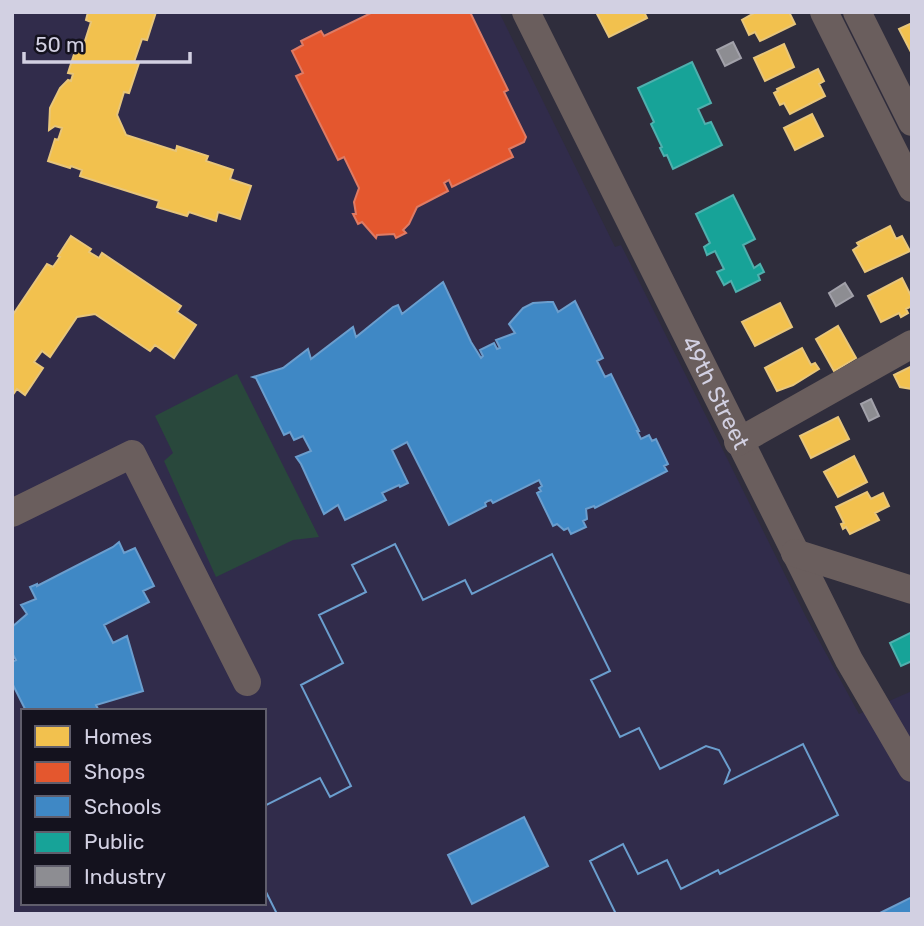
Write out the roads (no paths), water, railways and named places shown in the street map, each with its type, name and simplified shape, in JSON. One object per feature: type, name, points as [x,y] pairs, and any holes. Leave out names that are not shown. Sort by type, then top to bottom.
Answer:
[{"type":"street","name":"49th Street","points":[[526,12],[849,660],[912,768]]},
{"type":"street","points":[[824,12],[912,188]]},
{"type":"street","points":[[857,12],[912,122]]},
{"type":"street","points":[[738,442],[912,344]]},
{"type":"street","points":[[12,513],[132,454],[247,682]]},
{"type":"street","points":[[795,553],[912,590]]}]
